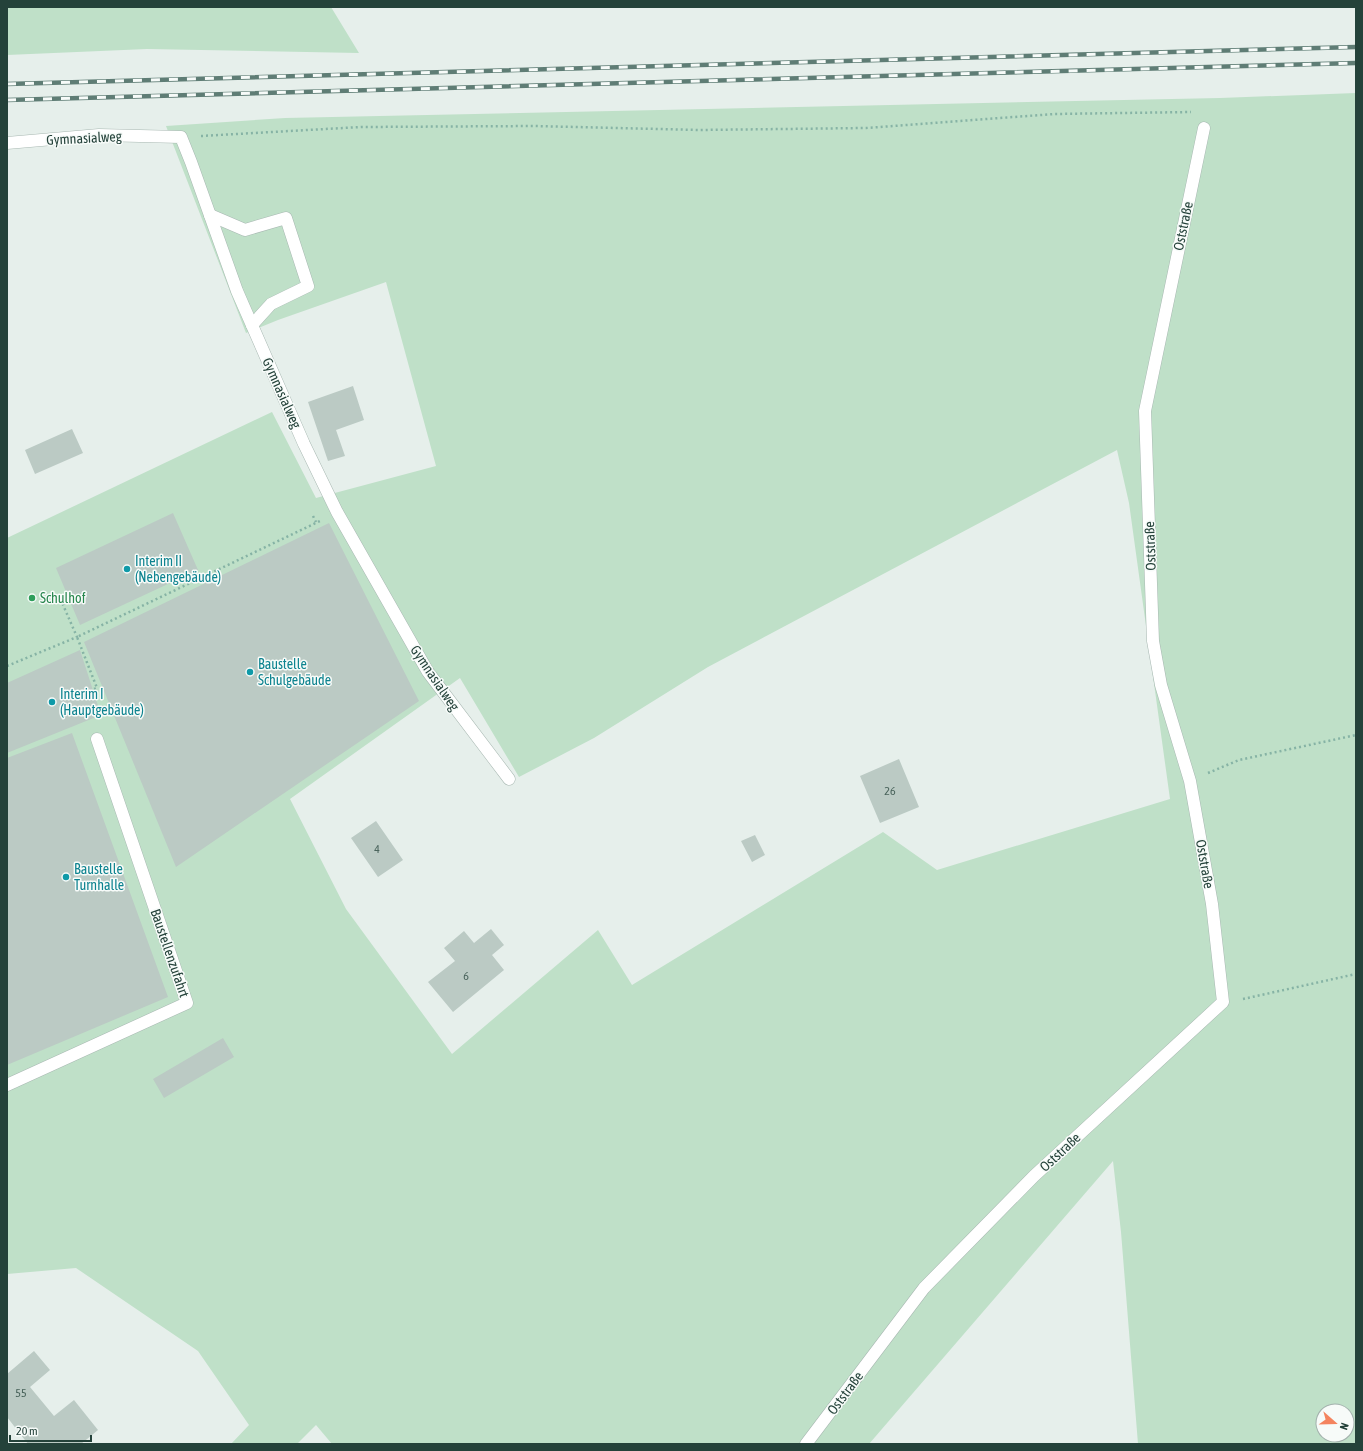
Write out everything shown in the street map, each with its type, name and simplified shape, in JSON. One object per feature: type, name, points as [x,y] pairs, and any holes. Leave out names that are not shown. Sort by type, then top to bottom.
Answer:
[{"type":"street","name":"Oststraße","points":[[806,1444],[924,1288],[1034,1176],[1223,1002],[1212,904],[1190,781],[1161,686],[1153,641],[1145,411],[1204,128]]},
{"type":"street","name":"Gymnasialweg","points":[[7,143],[99,135],[181,137],[237,291],[304,444],[338,512],[428,672],[509,779]]},
{"type":"street","points":[[210,215],[245,230],[286,218],[308,286],[272,304],[252,325]]},
{"type":"street","name":"Baustellenzufahrt","points":[[7,1085],[187,1003],[97,739]]},
{"type":"path","points":[[181,137],[361,127],[535,126],[699,130],[866,128],[1054,114],[1192,112],[1204,128]]},
{"type":"path","points":[[7,666],[77,637],[338,512]]},
{"type":"path","points":[[313,516],[316,522]]},
{"type":"path","points":[[66,595],[60,598],[97,688],[94,689]]},
{"type":"path","points":[[1190,781],[1239,760],[1356,735]]},
{"type":"path","points":[[1223,1002],[1313,985],[1356,974]]},
{"type":"green space","points":[[7,7],[331,7],[359,53],[147,49],[7,55]]},
{"type":"green space","points":[[1356,93],[1356,1444],[1138,1444],[1121,1232],[1113,1161],[869,1444],[332,1444],[316,1425],[297,1444],[231,1444],[249,1425],[198,1351],[76,1268],[7,1274],[7,538],[272,412],[316,498],[436,466],[386,282],[278,320],[246,333],[166,126],[285,118],[1220,98]],"holes":[[[1117,450],[1129,503],[1170,799],[937,870],[883,832],[632,985],[598,930],[452,1054],[346,909],[290,799],[460,678],[519,777],[594,738],[708,667]]]},
{"type":"building","points":[[353,386],[364,420],[336,430],[345,456],[328,461],[308,402]]},
{"type":"building","points":[[72,429],[83,453],[35,474],[25,450]]},
{"type":"building","name":"Interim II (Nebengebäude)","points":[[173,513],[198,570],[80,625],[56,568]]},
{"type":"building","name":"Baustelle Schulgebäude","points":[[329,523],[419,701],[176,867],[84,642]]},
{"type":"building","name":"Interim I (Hauptgebäude)","points":[[80,650],[101,715],[7,753],[7,683]]},
{"type":"building","name":"Baustelle Turnhalle","points":[[72,733],[168,997],[7,1065],[7,758]]},
{"type":"building","points":[[899,759],[919,807],[880,823],[860,776]]},
{"type":"building","points":[[376,821],[403,860],[378,877],[351,838]]},
{"type":"building","points":[[755,835],[765,855],[752,862],[741,841]]},
{"type":"building","points":[[491,929],[504,945],[492,955],[504,970],[453,1012],[428,982],[455,961],[444,948],[464,931],[474,943]]},
{"type":"building","points":[[223,1038],[234,1057],[164,1098],[153,1079]]},
{"type":"building","points":[[34,1351],[50,1370],[30,1387],[54,1416],[74,1400],[98,1430],[81,1444],[28,1444],[7,1417],[7,1374]]},
{"type":"railway","points":[[7,84],[1356,47]]},
{"type":"railway","points":[[7,100],[1356,63]]},
{"type":"place","name":"Interim II (Nebengebäude)","points":[[127,569]]},
{"type":"place","name":"Schulhof","points":[[32,598]]},
{"type":"place","name":"Baustelle Schulgebäude","points":[[250,672]]},
{"type":"place","name":"Interim I (Hauptgebäude)","points":[[52,702]]},
{"type":"place","name":"Baustelle Turnhalle","points":[[66,877]]}]
